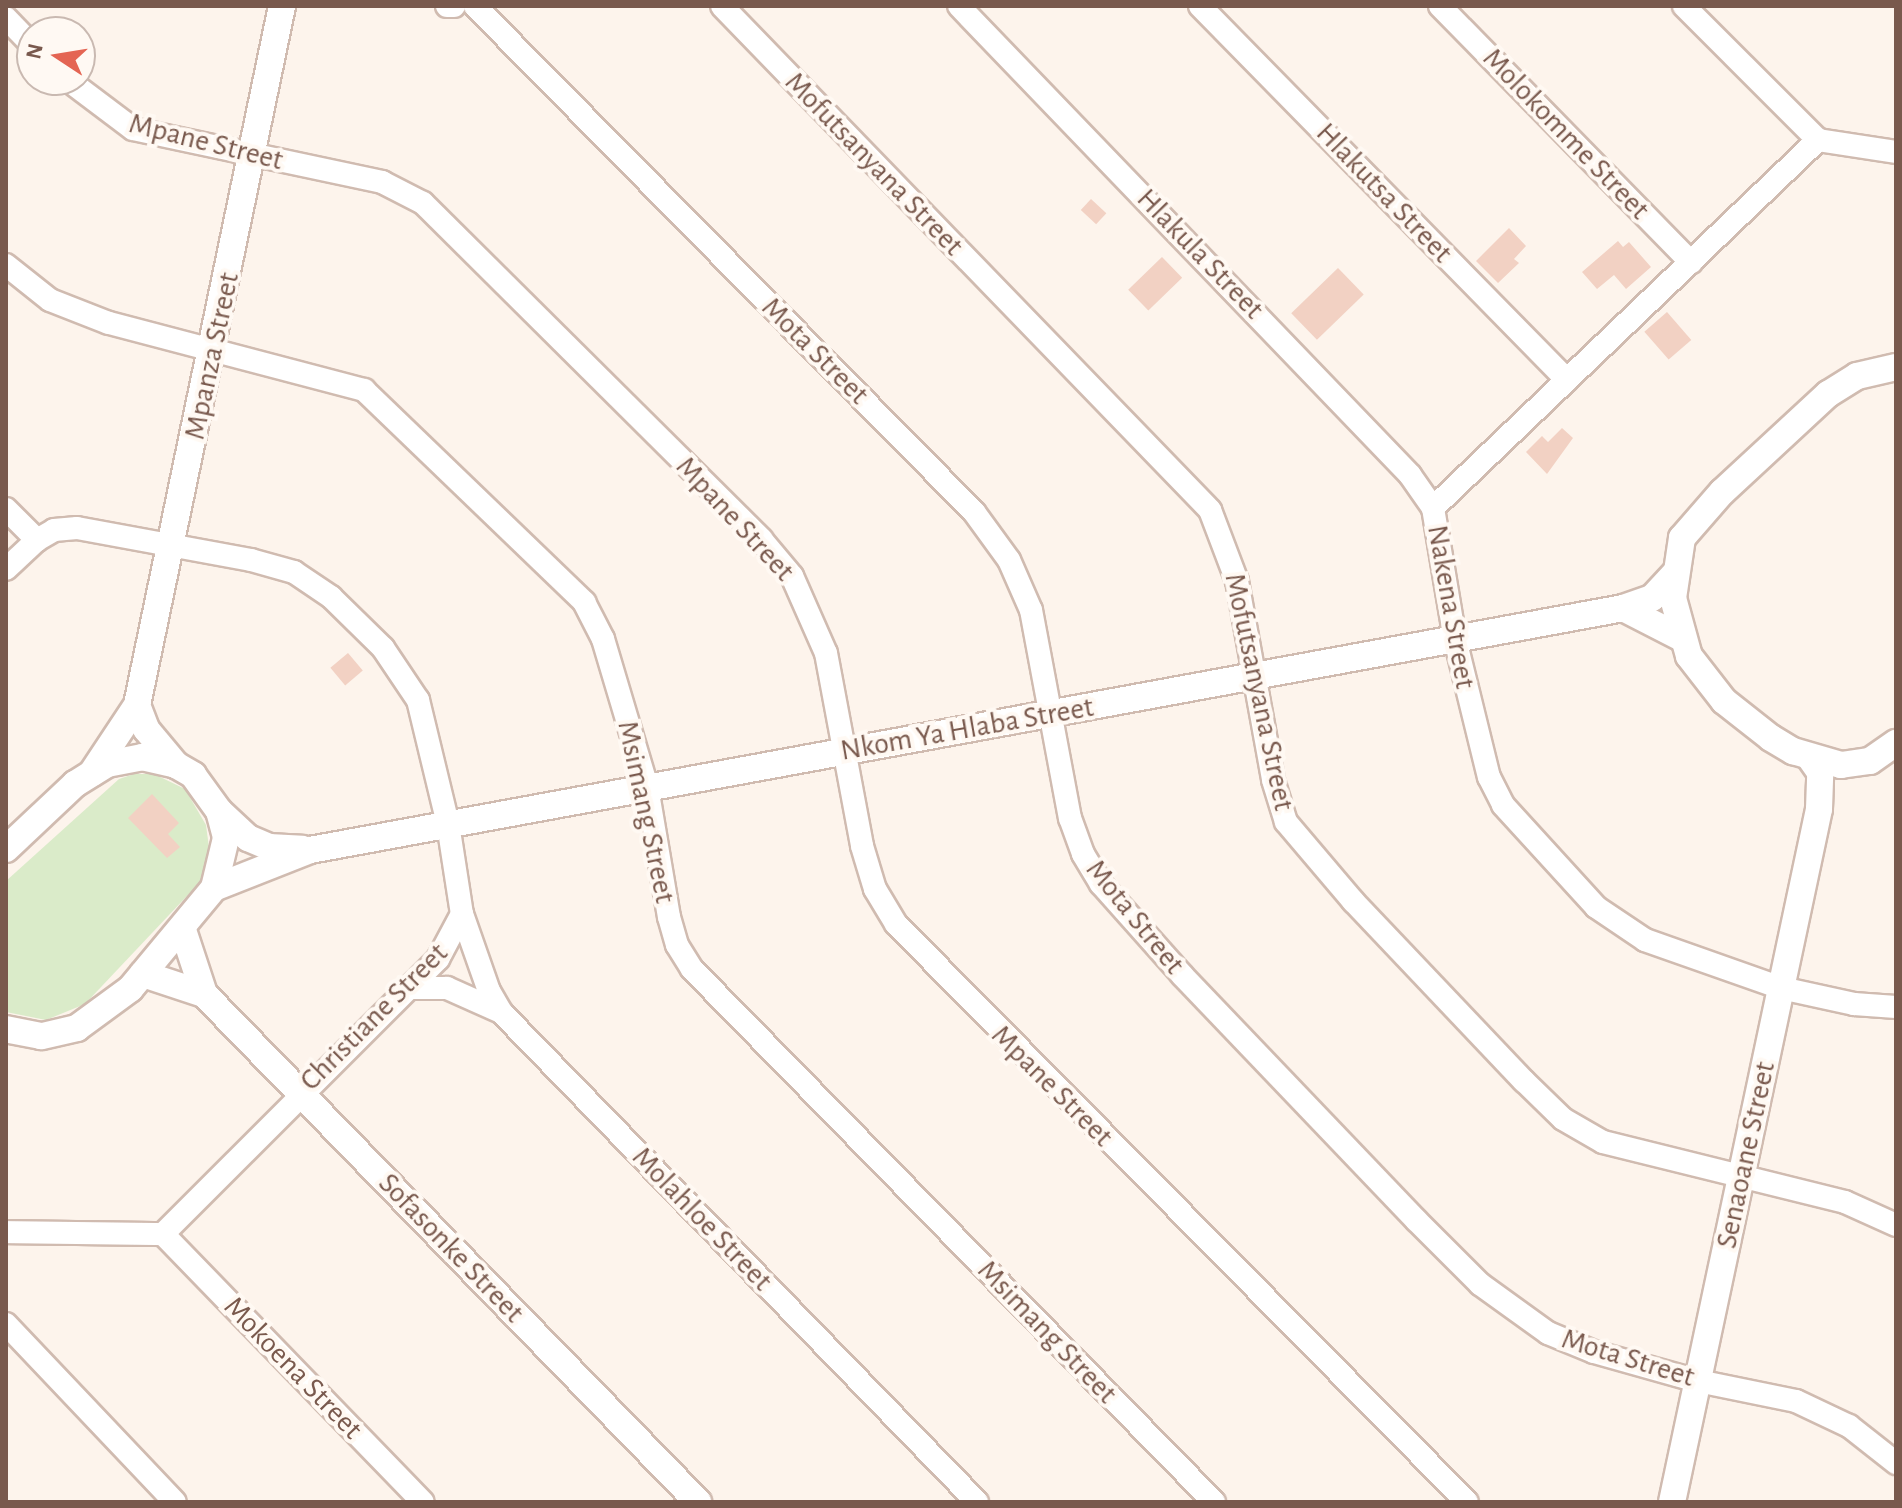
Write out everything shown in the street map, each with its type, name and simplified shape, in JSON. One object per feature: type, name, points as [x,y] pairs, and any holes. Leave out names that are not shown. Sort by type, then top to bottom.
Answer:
[{"type":"street","name":"Mpanza Street","points":[[92,773],[137,705],[213,352],[282,6]]},
{"type":"street","points":[[447,6],[454,6]]},
{"type":"street","name":"Mota Street","points":[[475,6],[974,512],[1009,560],[1031,610],[1070,818],[1083,854],[1101,884],[1406,1209],[1480,1284],[1548,1333],[1594,1352],[1698,1381],[1810,1407],[1873,1442],[1896,1463]]},
{"type":"street","name":"Mofutsanyana Street","points":[[722,6],[1210,510],[1237,581],[1273,780],[1286,822],[1353,901],[1524,1081],[1563,1119],[1603,1142],[1845,1202],[1896,1225]]},
{"type":"street","name":"Hlakula Street","points":[[959,6],[1392,452],[1433,508]]},
{"type":"street","name":"Hlakutsa Street","points":[[1200,6],[1567,380]]},
{"type":"street","name":"Molokomme Street","points":[[1440,6],[1691,262]]},
{"type":"street","points":[[1684,6],[1818,140],[1896,152]]},
{"type":"street","name":"Mpane Street","points":[[89,96],[133,129],[393,187],[423,203],[478,254],[792,576],[826,653],[862,846],[875,889],[896,924],[1467,1502]]},
{"type":"street","name":"Nakena Street","points":[[1818,140],[1433,508],[1473,723],[1503,805],[1596,907],[1645,940],[1781,988],[1854,1004],[1896,1007]]},
{"type":"street","name":"Msimang Street","points":[[6,265],[33,288],[77,312],[213,352],[364,390],[584,602],[603,639],[647,787],[669,917],[677,945],[692,969],[1214,1502]]},
{"type":"street","points":[[1680,637],[1674,574],[1682,538],[1722,492],[1828,394],[1892,363]]},
{"type":"street","points":[[6,509],[37,540]]},
{"type":"street","name":"Christiane Street","points":[[6,569],[37,540],[54,530],[77,528],[173,543],[294,572],[356,620],[406,675],[418,700],[448,824],[462,914],[449,945],[299,1092],[163,1234]]},
{"type":"street","name":"Nkom Ya Hlaba Street","points":[[214,888],[310,850],[1623,608],[1652,598],[1674,574]]},
{"type":"street","points":[[1623,608],[1680,637],[1724,701],[1771,738],[1809,756],[1854,764],[1887,753],[1896,743]]},
{"type":"street","points":[[137,705],[146,729],[176,765]]},
{"type":"street","name":"Senaoane Street","points":[[1672,1502],[1819,809],[1820,772],[1809,756]]},
{"type":"street","points":[[6,849],[59,796],[92,773],[124,759],[176,765]]},
{"type":"street","name":"Senaoane Street","points":[[1819,809],[1829,788],[1854,764]]},
{"type":"street","name":"Nkom Ya Hlaba Street","points":[[176,765],[207,789],[219,811],[237,830],[269,847],[310,850]]},
{"type":"street","points":[[12,1032],[77,1028],[98,1017],[143,974],[183,930],[214,888],[226,847],[219,811]]},
{"type":"street","name":"Molahloe Street","points":[[462,914],[489,991],[501,1012],[977,1502]]},
{"type":"street","name":"Sofasonke Street","points":[[183,930],[188,958],[204,994],[698,1502]]},
{"type":"street","name":"Sofasonke Street","points":[[143,974],[204,994]]},
{"type":"street","points":[[408,988],[454,990],[501,1012]]},
{"type":"street","points":[[6,1232],[163,1234]]},
{"type":"street","name":"Mokoena Street","points":[[163,1234],[423,1502]]},
{"type":"street","points":[[6,1324],[175,1502]]},
{"type":"green space","points":[[134,774],[154,774],[185,789],[206,825],[210,855],[203,879],[85,1004],[46,1020],[6,1012],[6,881],[119,779]]},
{"type":"building","points":[[1091,199],[1106,213],[1096,224],[1081,210]]},
{"type":"building","points":[[1509,228],[1526,246],[1514,259],[1519,263],[1498,283],[1476,261]]},
{"type":"building","points":[[1618,241],[1623,247],[1629,242],[1651,267],[1626,289],[1614,275],[1597,289],[1582,272]]},
{"type":"building","points":[[1162,257],[1182,278],[1148,311],[1128,290]]},
{"type":"building","points":[[1338,268],[1364,295],[1317,340],[1291,313]]},
{"type":"building","points":[[1667,312],[1691,340],[1669,360],[1644,332]]},
{"type":"building","points":[[1562,428],[1573,438],[1547,474],[1526,452],[1542,436],[1548,442]]},
{"type":"building","points":[[348,653],[363,671],[345,685],[330,668]]},
{"type":"building","points":[[152,794],[179,823],[168,834],[180,847],[167,858],[128,818]]}]
